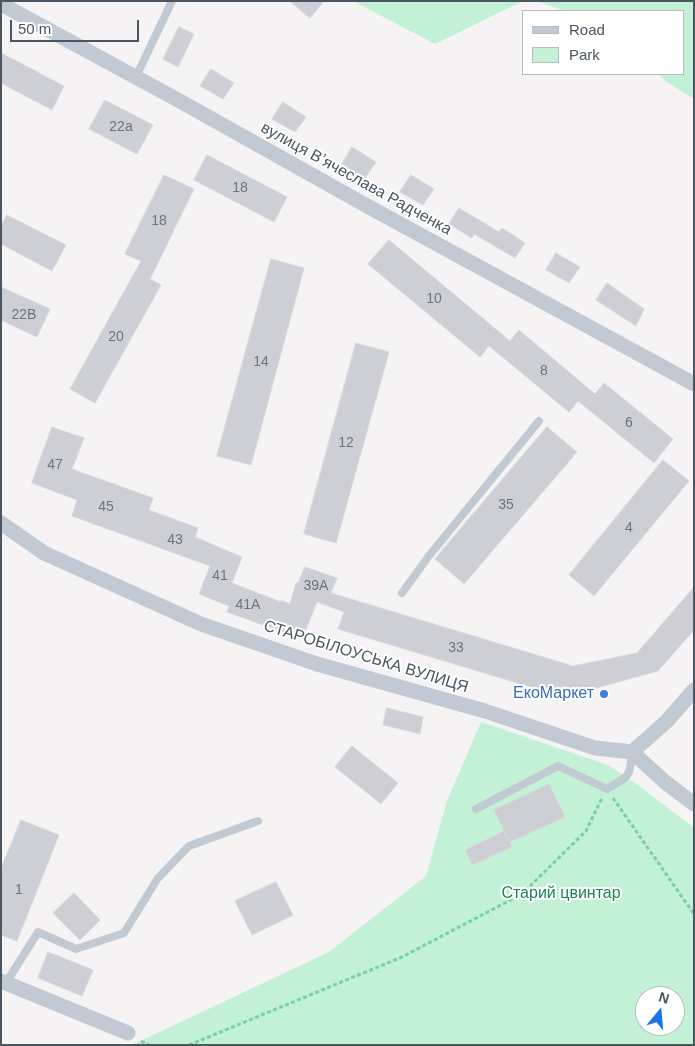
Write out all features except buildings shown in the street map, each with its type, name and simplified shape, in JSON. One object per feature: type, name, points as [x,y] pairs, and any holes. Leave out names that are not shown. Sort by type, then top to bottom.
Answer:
[{"type":"street","name":"вулиця Вʼячеслава Радченка","points":[[1,4],[694,384]]},
{"type":"street","name":"СТАРОБІЛОУСЬКА ВУЛИЦЯ","points":[[1,523],[44,553],[201,624],[317,664],[485,711],[595,748],[632,752]]},
{"type":"street","points":[[694,690],[667,721],[632,752],[665,782],[694,804]]},
{"type":"street","points":[[4,982],[128,1033]]},
{"type":"lane","points":[[136,77],[172,1]]},
{"type":"lane","points":[[402,593],[428,557],[539,421]]},
{"type":"lane","points":[[476,809],[558,766],[607,789],[626,778],[631,772],[632,752]]},
{"type":"lane","points":[[4,982],[38,932],[76,949],[124,933],[158,878],[189,846],[258,821]]},
{"type":"path","points":[[189,1045],[402,956],[522,894],[586,831],[607,789],[694,914]]},
{"type":"green space","points":[[353,1],[523,1],[435,44]]},
{"type":"green space","points":[[537,1],[694,1],[694,99],[665,81],[660,75],[685,75],[685,10],[562,10]]},
{"type":"green space","name":"Старий цвинтар","points":[[481,722],[608,765],[638,785],[694,828],[694,1045],[132,1045],[329,952],[426,876],[447,801]]},
{"type":"place","name":"ЕкоМаркет","points":[[604,694]]}]
